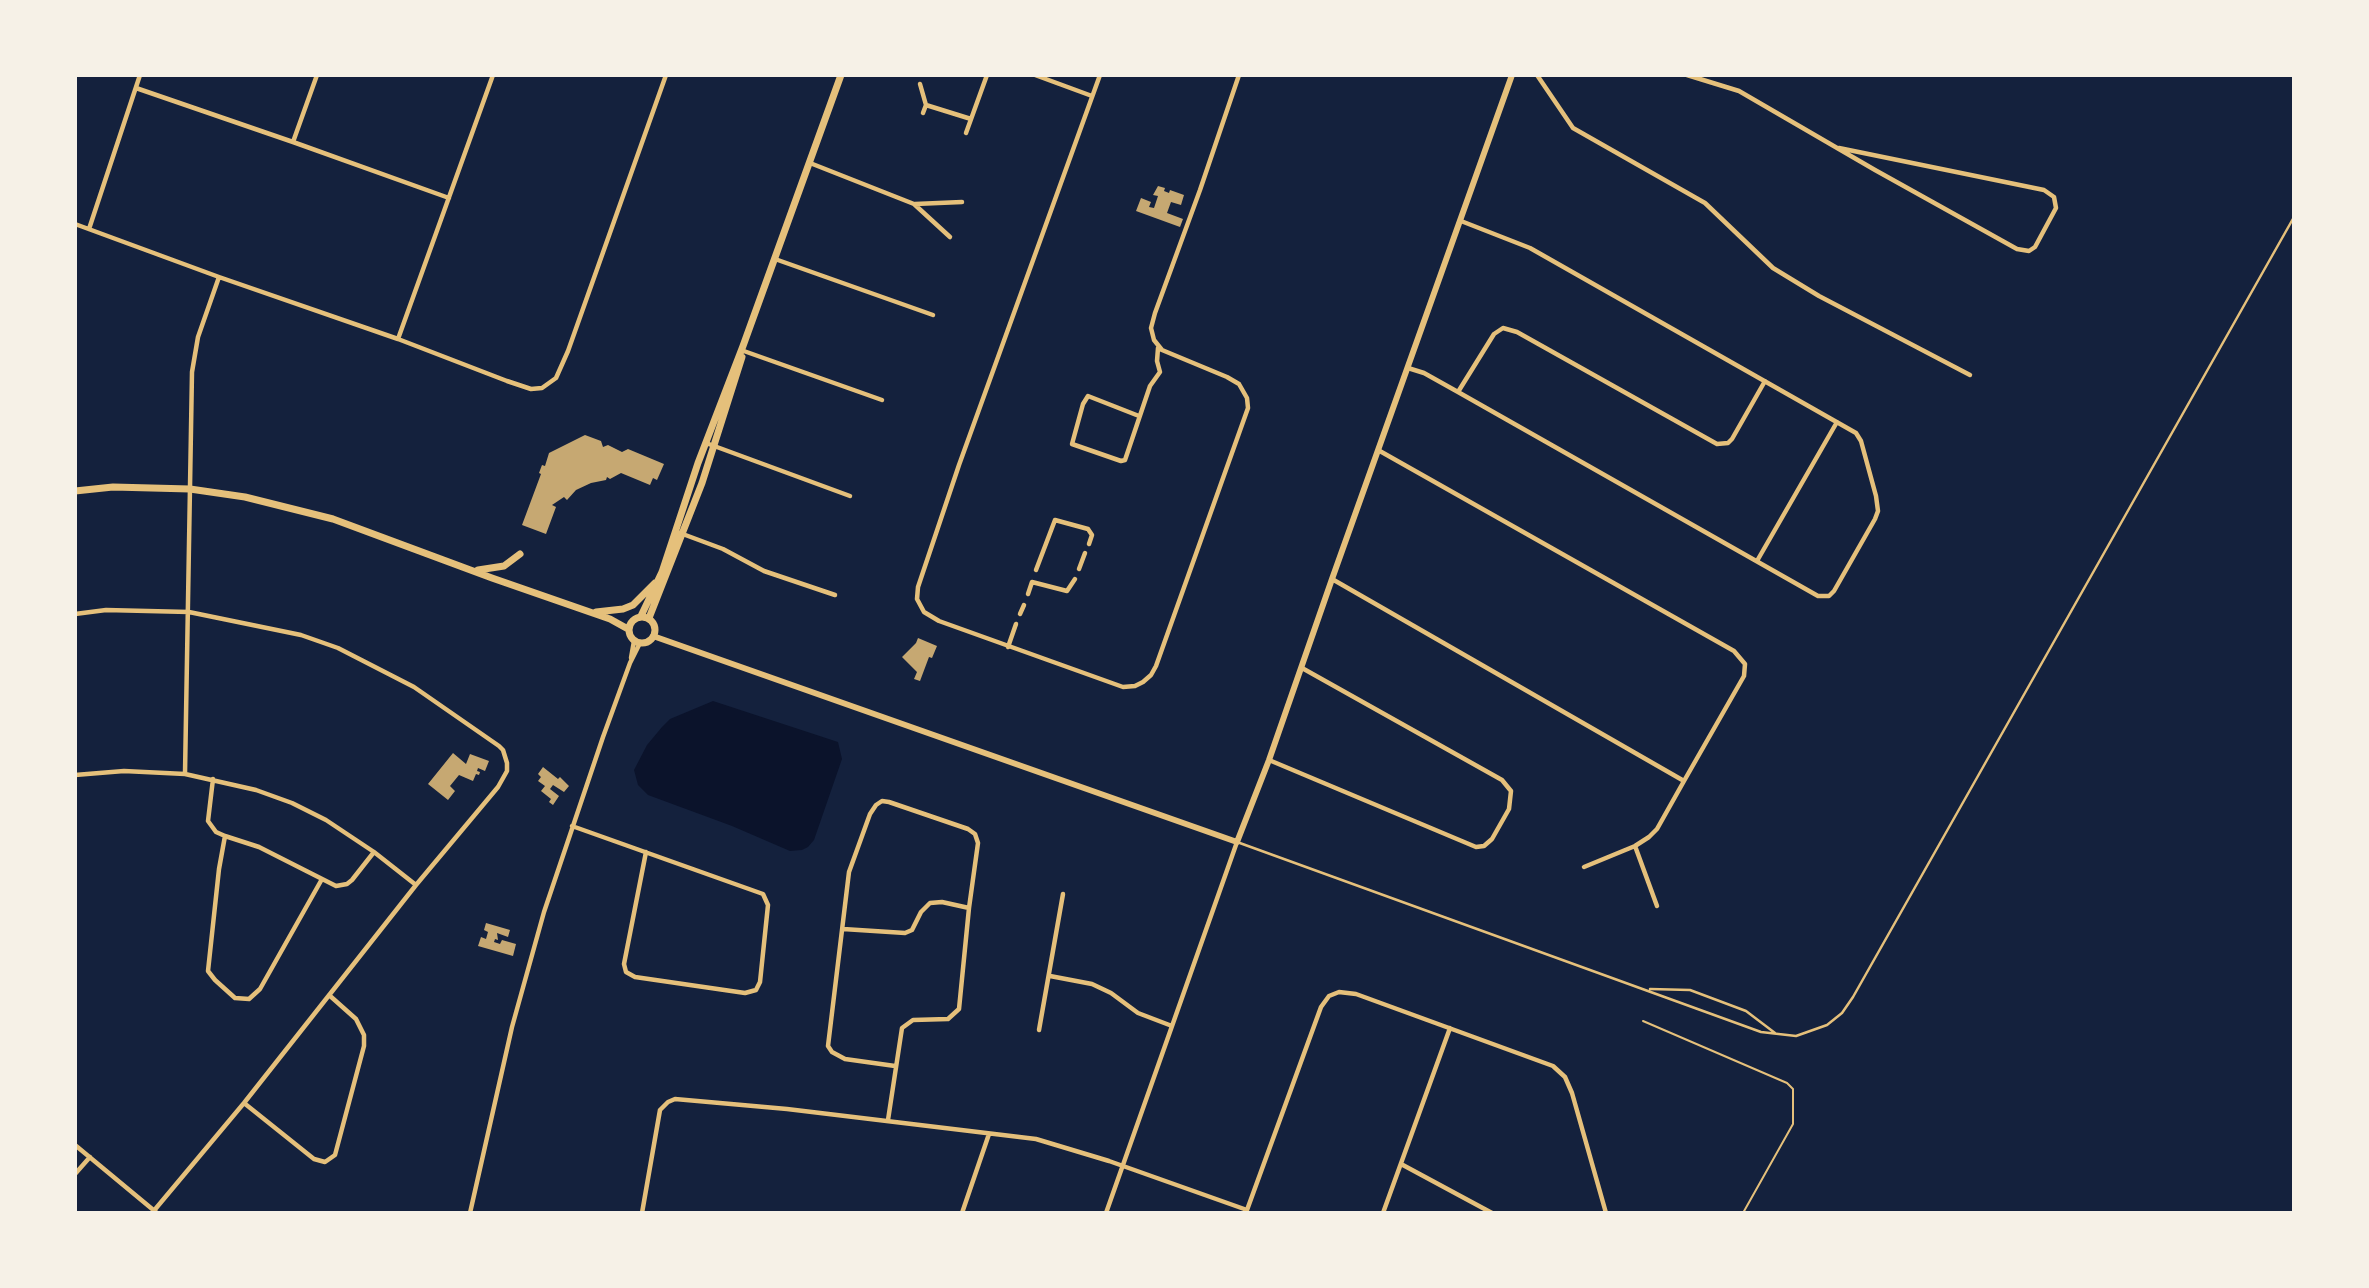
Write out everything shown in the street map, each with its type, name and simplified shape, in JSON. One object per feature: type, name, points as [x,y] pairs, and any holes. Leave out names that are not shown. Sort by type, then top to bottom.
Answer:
[{"type":"main road","points":[[75,491],[113,487],[190,489],[245,498],[334,519],[629,625],[645,617],[679,532],[706,443],[841,75]]},
{"type":"main road","points":[[645,617],[715,446],[742,349]]},
{"type":"main road","points":[[470,570],[504,566],[520,554]]},
{"type":"main road","points":[[592,613],[633,605],[643,597],[662,572]]},
{"type":"main road","points":[[629,625],[637,642],[648,642],[653,636],[654,626],[645,617]]},
{"type":"street","points":[[89,229],[140,75]]},
{"type":"street","points":[[293,142],[317,75]]},
{"type":"street","points":[[398,339],[493,75]]},
{"type":"street","points":[[75,224],[219,278],[398,339],[514,384],[531,389],[542,388],[556,378],[568,351],[666,75]]},
{"type":"street","points":[[966,133],[987,75]]},
{"type":"street","points":[[1035,75],[1092,96]]},
{"type":"street","points":[[1100,75],[918,587],[920,604],[931,618],[1123,687],[1135,686],[1151,675],[1248,403],[1242,388],[1233,380],[1158,347]]},
{"type":"street","points":[[1139,416],[1088,396],[1083,404],[1072,444],[1124,461],[1152,382],[1160,372],[1157,361],[1158,347],[1152,334],[1153,319],[1240,75]]},
{"type":"street","points":[[1106,1213],[1512,75]]},
{"type":"street","points":[[1537,75],[1573,128],[1705,203],[1773,268],[1819,296],[1970,375]]},
{"type":"street","points":[[1687,75],[1739,91],[1839,148],[2024,251],[2035,247],[2056,208],[2054,197],[2044,190],[1839,148]]},
{"type":"street","points":[[920,84],[926,105],[923,113]]},
{"type":"street","points":[[136,88],[449,198]]},
{"type":"street","points":[[926,105],[971,119]]},
{"type":"street","points":[[809,162],[914,204],[950,237]]},
{"type":"street","points":[[914,204],[962,202]]},
{"type":"street","points":[[1408,368],[1424,373],[1818,596],[1829,596],[1875,519],[1878,506],[1861,441],[1856,433],[1530,248],[1461,221]]},
{"type":"street","points":[[775,259],[933,315]]},
{"type":"street","points":[[185,774],[193,355],[219,278]]},
{"type":"street","points":[[1458,392],[1494,334],[1503,328],[1517,332],[1717,444],[1728,443],[1732,439],[1765,381]]},
{"type":"street","points":[[742,349],[882,400]]},
{"type":"street","points":[[1757,561],[1837,422]]},
{"type":"street","points":[[706,443],[850,496]]},
{"type":"street","points":[[1378,449],[1740,656],[1745,664],[1744,676],[1657,829],[1635,846],[1584,867]]},
{"type":"street","points":[[1036,570],[1055,520],[1088,529],[1092,535],[1090,544]]},
{"type":"street","points":[[679,532],[723,549],[764,571],[835,595]]},
{"type":"street","points":[[1079,569],[1085,553]]},
{"type":"street","points":[[1028,594],[1032,581],[1067,591],[1075,579]]},
{"type":"street","points":[[1332,579],[1684,780]]},
{"type":"street","points":[[1020,614],[1024,605]]},
{"type":"street","points":[[75,614],[106,610],[189,612],[301,635],[338,648],[394,676],[446,708],[499,746],[507,762],[507,771],[498,787],[416,885],[155,1212],[75,1145]]},
{"type":"street","points":[[1008,647],[1016,624]]},
{"type":"street","points":[[653,636],[1237,842]]},
{"type":"street","points":[[470,1213],[512,1027],[544,912],[637,642]]},
{"type":"street","points":[[1269,760],[1475,847],[1484,846],[1492,839],[1509,809],[1511,791],[1502,780],[1301,668]]},
{"type":"street","points":[[75,775],[124,771],[185,774],[213,779],[292,803],[326,820],[374,852],[416,885]]},
{"type":"street","points":[[213,779],[208,821],[216,832],[259,847],[336,886],[347,884],[365,866],[374,852]]},
{"type":"street","points":[[888,1120],[900,1034],[904,1025],[913,1020],[948,1019],[959,1009],[978,843],[975,834],[968,829],[882,802],[873,808],[853,860],[829,1049],[845,1059],[895,1066]]},
{"type":"street","points":[[572,826],[646,852],[757,891],[767,898],[760,982],[756,990],[746,993],[635,977],[626,972],[624,964],[646,852]]},
{"type":"street","points":[[225,836],[208,971],[235,998],[249,999],[260,989],[322,879]]},
{"type":"street","points":[[1635,846],[1657,906]]},
{"type":"street","points":[[1039,1030],[1063,894]]},
{"type":"street","points":[[843,929],[905,933],[912,930],[920,912],[930,903],[942,902],[969,908]]},
{"type":"street","points":[[1050,976],[1092,984],[1111,993],[1146,1017],[1172,1026]]},
{"type":"street","points":[[642,1213],[660,1110],[675,1099],[888,1120],[1035,1139],[1122,1166],[1246,1212],[1319,1011],[1329,996],[1339,992],[1356,995],[1553,1066],[1565,1077],[1572,1093],[1606,1213]]},
{"type":"street","points":[[244,1103],[314,1159],[325,1162],[335,1155],[364,1046],[364,1035],[356,1019],[329,995]]},
{"type":"street","points":[[1383,1213],[1450,1028]]},
{"type":"street","points":[[962,1213],[989,1134]]},
{"type":"street","points":[[75,1174],[90,1157]]},
{"type":"street","points":[[1401,1164],[1492,1213]]},
{"type":"lane","points":[[1237,842],[1761,1032],[1797,1035],[1827,1025],[1842,1013],[1853,997],[2294,218]]},
{"type":"lane","points":[[1645,989],[1690,990],[1746,1011],[1777,1035]]},
{"type":"path","points":[[1643,1021],[1787,1083],[1793,1089],[1793,1124],[1743,1213]]},
{"type":"water","points":[[713,701],[838,742],[842,759],[814,840],[808,847],[790,851],[648,795],[638,785],[634,770],[647,745],[662,727],[670,719]]},
{"type":"building","points":[[1158,186],[1169,193],[1170,190],[1184,195],[1181,205],[1171,202],[1167,213],[1183,219],[1180,227],[1136,211],[1141,198],[1151,202],[1149,207],[1154,208],[1158,196],[1153,195]]},
{"type":"building","points":[[585,435],[601,441],[603,447],[608,445],[622,452],[628,449],[664,464],[657,480],[653,478],[650,485],[621,473],[610,479],[607,477],[606,480],[576,490],[567,500],[564,497],[552,505],[556,507],[546,534],[522,525],[542,465],[545,466],[549,453]]},
{"type":"building","points":[[918,638],[937,646],[932,658],[929,657],[920,681],[914,679],[917,672],[902,657]]},
{"type":"building","points":[[453,753],[466,764],[470,754],[489,761],[485,771],[478,768],[479,775],[476,774],[473,781],[459,775],[450,786],[455,791],[448,800],[428,784]]},
{"type":"building","points":[[543,767],[569,786],[564,792],[553,785],[550,789],[559,796],[553,805],[549,802],[551,799],[541,791],[545,786],[538,781],[541,777],[538,774]]},
{"type":"building","points":[[486,923],[510,930],[508,937],[497,933],[498,940],[495,939],[494,942],[500,944],[502,940],[516,944],[513,956],[478,946],[481,937],[486,939]]}]
